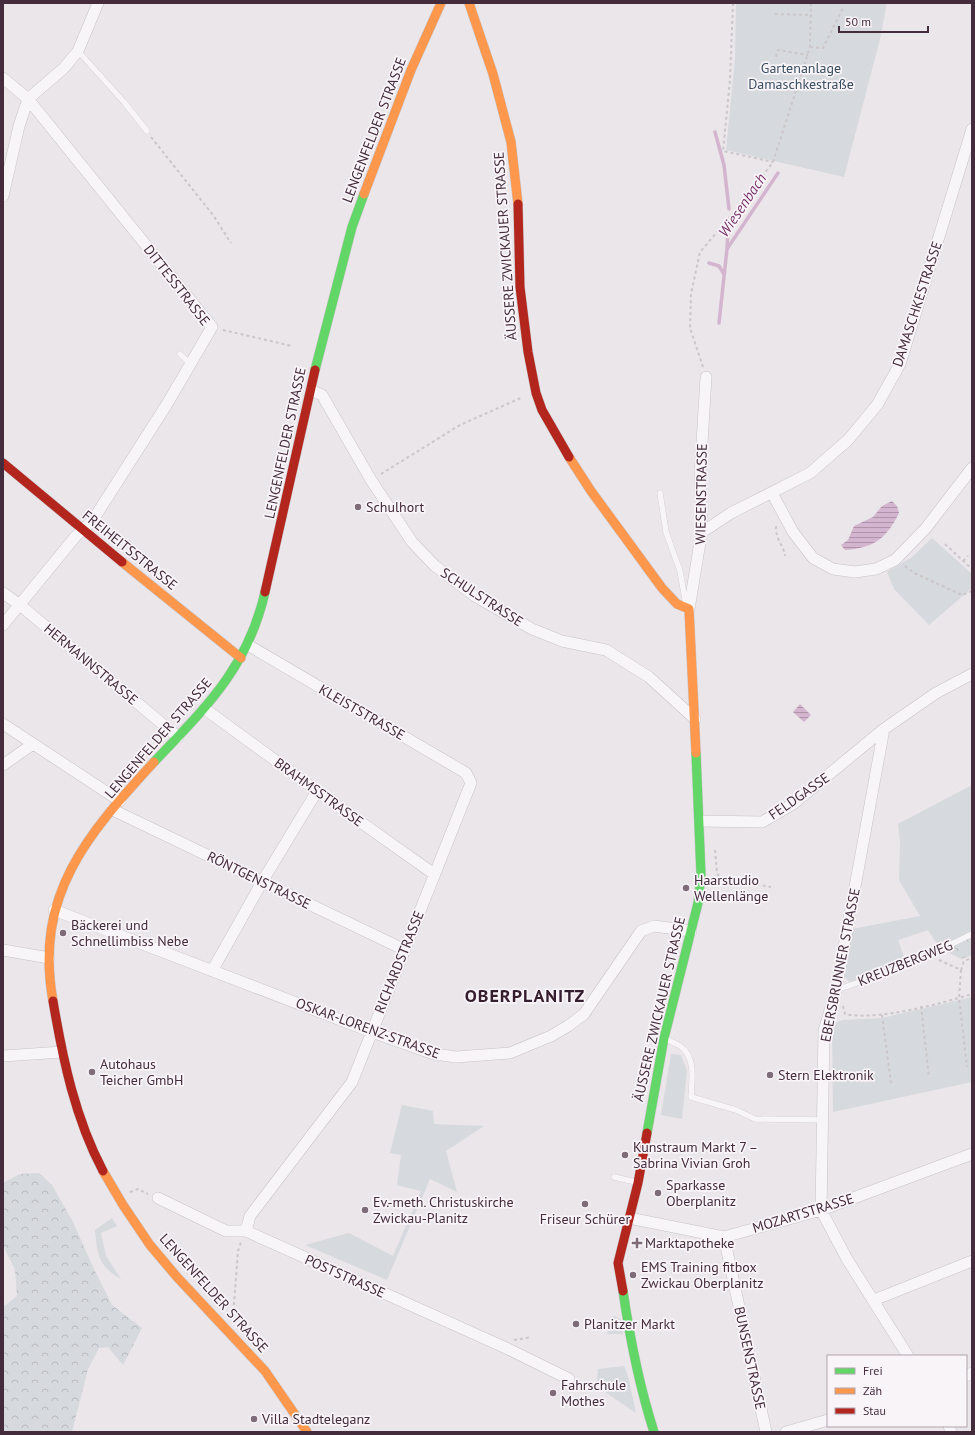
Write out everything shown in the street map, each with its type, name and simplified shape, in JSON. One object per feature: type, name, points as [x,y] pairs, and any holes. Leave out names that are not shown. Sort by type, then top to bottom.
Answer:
[{"type":"street","points":[[3,196],[19,126],[28,100],[64,68],[78,51],[98,3]]},
{"type":"street","name":"LENGENFELDER STRASSE","points":[[307,1432],[289,1403],[264,1371],[163,1260],[118,1196],[95,1153],[78,1113],[62,1052],[53,1007],[49,958],[49,935],[54,910],[67,872],[80,852],[116,805],[205,708],[228,679],[248,645],[263,602],[311,390],[352,227],[384,137],[411,70],[441,3]]},
{"type":"street","name":"ÄUSSERE ZWICKAUER STRASSE","points":[[468,3],[493,74],[511,142],[519,214],[520,287],[528,352],[536,393],[542,410],[563,448],[591,491],[662,588],[685,608],[689,609],[700,821],[701,875],[698,903],[664,1038],[638,1183],[618,1263],[633,1355],[642,1394],[654,1432]]},
{"type":"street","name":"DITTESSTRASSE","points":[[3,78],[28,100],[212,327],[123,474],[93,520],[75,537],[3,625]]},
{"type":"street","name":"DAMASCHKESTRASSE","points":[[702,530],[707,530],[731,513],[810,473],[848,440],[877,405],[900,364],[972,129]]},
{"type":"street","name":"WIESENSTRASSE","points":[[689,609],[702,530],[700,476],[706,377]]},
{"type":"street","name":"SCHULSTRASSE","points":[[311,390],[322,395],[371,480],[412,542],[435,566],[475,596],[532,629],[562,641],[606,650],[649,677],[695,720]]},
{"type":"street","name":"FREIHEITSSTRASSE","points":[[3,463],[241,658]]},
{"type":"street","points":[[772,493],[793,532],[813,558],[833,569],[855,572],[876,569],[895,560],[926,528],[972,468]]},
{"type":"street","name":"HERMANNSTRASSE","points":[[3,593],[20,605],[178,737]]},
{"type":"street","name":"KLEISTSTRASSE","points":[[248,645],[466,773],[471,782]]},
{"type":"street","points":[[884,729],[936,693],[972,674]]},
{"type":"street","name":"BRAHMSSTRASSE","points":[[205,708],[317,791],[434,874]]},
{"type":"street","name":"RÖNTGENSTRASSE","points":[[3,724],[33,744],[116,805],[262,882],[405,950]]},
{"type":"street","name":"FELDGASSE","points":[[700,821],[762,822],[793,804],[884,729]]},
{"type":"street","name":"EBERSBRUNNER STRASSE","points":[[884,729],[836,990],[824,1031],[821,1210],[848,1259],[907,1355]]},
{"type":"street","points":[[3,765],[33,744]]},
{"type":"street","name":"RICHARDSTRASSE","points":[[246,1231],[250,1216],[352,1082],[471,782]]},
{"type":"street","points":[[212,971],[262,882],[317,791]]},
{"type":"street","name":"OSKAR-LORENZ-STRASSE","points":[[54,910],[372,1032],[434,1054],[456,1058],[510,1053],[551,1036],[584,1014],[641,931],[654,926],[691,931]]},
{"type":"street","points":[[3,950],[49,958]]},
{"type":"street","points":[[3,1056],[62,1052]]},
{"type":"street","name":"MOZARTSTRASSE","points":[[629,1218],[724,1237],[821,1210],[972,1154]]},
{"type":"street","name":"POSTSTRASSE","points":[[158,1198],[226,1231],[246,1231],[506,1348],[569,1379]]},
{"type":"street","name":"BUNSENSTRASSE","points":[[724,1237],[766,1432]]},
{"type":"street","points":[[874,1300],[972,1262]]},
{"type":"street","points":[[786,1432],[827,1420]]},
{"type":"lane","points":[[78,51],[124,102],[147,131]]},
{"type":"lane","points":[[180,354],[190,364]]},
{"type":"lane","name":"ÄUSSERE ZWICKAUER STRASSE","points":[[660,493],[666,532],[679,565],[686,604],[689,609]]},
{"type":"lane","name":"KREUZBERGWEG","points":[[836,990],[880,976],[936,953],[972,934]]},
{"type":"lane","points":[[664,1038],[681,1046],[689,1057],[692,1068],[692,1097],[736,1110],[755,1119],[823,1120]]},
{"type":"lane","points":[[614,1177],[638,1183]]},
{"type":"path","points":[[733,3],[730,80],[723,151],[773,162]]},
{"type":"path","points":[[706,377],[690,328],[691,294],[700,252],[747,197],[773,162],[810,47],[812,15],[811,3]]},
{"type":"path","points":[[810,47],[823,48],[844,6]]},
{"type":"path","points":[[775,14],[812,15]]},
{"type":"path","points":[[776,56],[778,50],[808,55]]},
{"type":"path","points":[[147,131],[213,215],[231,243]]},
{"type":"path","points":[[212,327],[292,346]]},
{"type":"path","points":[[371,480],[460,425],[512,401],[536,393]]},
{"type":"path","points":[[776,526],[776,538],[784,551],[785,556]]},
{"type":"path","points":[[945,544],[972,569]]},
{"type":"path","points":[[963,561],[968,556]]},
{"type":"path","points":[[895,560],[914,573],[962,595],[972,591]]},
{"type":"path","points":[[715,850],[717,873],[719,877],[771,887]]},
{"type":"path","points":[[967,1068],[959,998],[961,970],[964,962],[972,958]]},
{"type":"path","points":[[939,960],[961,970]]},
{"type":"path","points":[[849,986],[843,1007],[845,1014],[859,1017],[882,1015],[972,994]]},
{"type":"path","points":[[921,1006],[929,1077]]},
{"type":"path","points":[[882,1015],[891,1083]]},
{"type":"path","points":[[118,1196],[138,1189],[158,1198]]},
{"type":"path","points":[[226,1328],[233,1321],[238,1251],[246,1231]]},
{"type":"path","points":[[519,1338],[531,1337]]},
{"type":"green space","name":"Gartenanlage Damaschkestraße","points":[[736,3],[887,3],[880,39],[844,177],[726,150],[735,59]]},
{"type":"green space","points":[[932,538],[972,574],[972,588],[929,625],[894,589],[887,572],[912,557]]},
{"type":"green space","points":[[972,785],[972,929],[939,947],[928,930],[898,940],[906,963],[850,982],[843,976],[852,929],[920,916],[899,880],[900,841],[898,824]]},
{"type":"green space","points":[[972,929],[972,955],[961,959],[939,947]]},
{"type":"green space","points":[[972,997],[972,1082],[833,1112],[832,1024],[843,1020],[882,1018]]},
{"type":"green space","points":[[671,1054],[681,1055],[687,1071],[682,1119],[661,1115]]},
{"type":"green space","points":[[402,1105],[433,1111],[434,1124],[484,1126],[446,1151],[457,1192],[430,1179],[387,1280],[305,1245],[349,1233],[393,1256],[421,1191],[397,1185],[401,1155],[390,1153]]},
{"type":"green space","points":[[39,1173],[52,1185],[73,1222],[112,1305],[142,1328],[123,1365],[108,1347],[99,1348],[88,1369],[72,1432],[3,1432],[3,1307],[17,1296],[15,1270],[3,1245],[3,1183],[20,1174]]},
{"type":"green space","points":[[112,1218],[117,1226],[101,1233],[106,1256],[121,1279],[108,1270],[100,1259],[98,1253],[95,1230]]},
{"type":"green space","points":[[614,1316],[620,1319],[623,1334],[607,1334],[611,1318]]},
{"type":"green space","points":[[624,1366],[628,1376],[636,1413],[605,1392],[597,1381],[598,1369]]},
{"type":"shaded area","points":[[892,501],[897,506],[899,513],[884,536],[864,547],[845,550],[841,545],[848,540],[854,526],[873,517],[882,506]]},
{"type":"shaded area","points":[[800,704],[811,715],[804,722],[793,712]]},
{"type":"waterway","points":[[715,132],[724,165],[729,209]]},
{"type":"waterway","name":"Wiesenbach","points":[[719,323],[727,249],[778,173]]},
{"type":"waterway","points":[[727,248],[728,231]]},
{"type":"waterway","points":[[709,263],[719,266],[724,274]]},
{"type":"traffic: fast","points":[[315,370],[352,227],[364,194]]},
{"type":"traffic: fast","points":[[154,762],[207,705],[236,665],[248,643],[265,592]]},
{"type":"traffic: fast","points":[[647,1133],[664,1038],[698,903],[701,875],[696,753]]},
{"type":"traffic: fast","points":[[623,1291],[636,1362],[654,1432]]},
{"type":"traffic: slow","points":[[364,194],[411,70],[441,3]]},
{"type":"traffic: slow","points":[[469,3],[493,74],[511,142],[518,204]]},
{"type":"traffic: slow","points":[[569,457],[591,491],[662,588],[677,604],[689,609],[696,753]]},
{"type":"traffic: slow","points":[[122,562],[241,658]]},
{"type":"traffic: slow","points":[[53,1001],[49,963],[51,929],[59,898],[71,869],[107,815],[154,762]]},
{"type":"traffic: slow","points":[[103,1171],[123,1205],[150,1245],[177,1277],[265,1371],[307,1432]]},
{"type":"traffic: jam","points":[[518,204],[520,287],[528,352],[536,393],[542,410],[569,457]]},
{"type":"traffic: jam","points":[[265,592],[315,370]]},
{"type":"traffic: jam","points":[[3,463],[122,562]]},
{"type":"traffic: jam","points":[[53,1001],[71,1088],[93,1151],[103,1171]]},
{"type":"traffic: jam","points":[[623,1291],[618,1263],[638,1183],[647,1133]]},
{"type":"place","name":"Schulhort","points":[[358,507]]},
{"type":"place","name":"Haarstudio Wellenlänge","points":[[686,888]]},
{"type":"place","name":"Bäckerei und Schnellimbiss Nebe","points":[[63,933]]},
{"type":"place","name":"Autohaus Teicher GmbH","points":[[92,1072]]},
{"type":"place","name":"Stern Elektronik","points":[[770,1075]]},
{"type":"place","name":"Kunstraum Markt 7 – Sabrina Vivian Groh","points":[[625,1155]]},
{"type":"place","name":"Sparkasse Oberplanitz","points":[[658,1193]]},
{"type":"place","name":"Friseur Schürer","points":[[585,1204]]},
{"type":"place","name":"Ev.-meth. Christuskirche Zwickau-Planitz","points":[[365,1210]]},
{"type":"place","name":"Marktapotheke","points":[[637,1243]]},
{"type":"place","name":"EMS Training fitbox Zwickau Oberplanitz","points":[[633,1275]]},
{"type":"place","name":"Planitzer Markt","points":[[576,1324]]},
{"type":"place","name":"Fahrschule Mothes","points":[[553,1393]]},
{"type":"place","name":"Villa Stadteleganz","points":[[254,1419]]},
{"type":"district","name":"OBERPLANITZ","points":[[525,995]]}]
